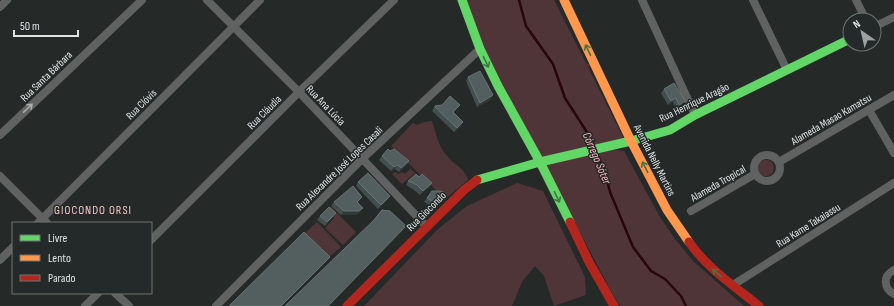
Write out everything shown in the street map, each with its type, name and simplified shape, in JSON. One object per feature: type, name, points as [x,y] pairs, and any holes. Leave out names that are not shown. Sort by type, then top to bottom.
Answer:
[{"type":"main road","points":[[462,0],[480,49],[498,86],[540,162],[589,262],[614,306]]},
{"type":"main road","name":"Avenida Nelly Martins","points":[[564,0],[631,141],[667,210],[698,255],[715,271],[759,306]]},
{"type":"main road","name":"Rua Henrique Aragão","points":[[540,162],[631,141],[670,130],[695,115],[842,43]]},
{"type":"main road","name":"Rua Giocondo","points":[[347,306],[464,190],[477,180],[540,162]]},
{"type":"street","points":[[0,7],[7,0]]},
{"type":"street","name":"Rua Santa Bárbara","points":[[0,135],[142,0]]},
{"type":"street","name":"Rua Ana Lúcia","points":[[207,0],[299,92],[427,227]]},
{"type":"street","name":"Rua Clóvis","points":[[43,221],[260,0]]},
{"type":"street","name":"Rua Cláudia","points":[[152,239],[299,92],[394,0]]},
{"type":"street","points":[[642,0],[695,115]]},
{"type":"street","points":[[753,0],[787,70]]},
{"type":"street","points":[[856,0],[862,12]]},
{"type":"street","points":[[882,23],[894,17]]},
{"type":"street","name":"Rua Alexandre José Lopes Casali","points":[[216,306],[362,159],[480,49]]},
{"type":"street","name":"Alameda Masao Kamatsu","points":[[779,162],[894,95]]},
{"type":"street","points":[[869,110],[894,153]]},
{"type":"street","points":[[769,155],[779,162],[780,172],[773,180],[763,181],[755,174],[755,163],[758,158],[769,155]]},
{"type":"street","name":"Alameda Tropical","points":[[691,211],[755,174]]},
{"type":"street","points":[[0,176],[43,221]]},
{"type":"street","name":"Rua Kame Takaiassu","points":[[733,285],[894,183]]},
{"type":"street","points":[[0,260],[12,249]]},
{"type":"street","points":[[894,270],[887,276],[885,281],[889,291],[894,294]]},
{"type":"street","points":[[85,306],[97,294]]},
{"type":"street","points":[[116,294],[129,306]]},
{"type":"shaded area","points":[[466,0],[554,0],[586,63],[590,65],[588,67],[626,143],[609,149],[624,151],[660,217],[675,239],[693,261],[744,306],[620,306],[483,48]]},
{"type":"shaded area","points":[[432,121],[441,148],[450,159],[459,166],[468,180],[445,199],[391,146],[413,123],[417,125]]},
{"type":"shaded area","points":[[763,160],[769,160],[774,165],[772,174],[769,176],[763,176],[758,171],[758,165]]},
{"type":"shaded area","points":[[410,169],[415,173],[402,184],[392,174],[395,172],[398,174],[402,172],[405,174]]},
{"type":"shaded area","points":[[517,183],[543,191],[585,277],[586,295],[554,306],[544,276],[535,266],[522,282],[512,306],[364,306],[438,229],[467,206]]},
{"type":"shaded area","points":[[331,207],[356,232],[343,245],[325,228],[334,218],[327,211]]},
{"type":"shaded area","points":[[317,222],[341,247],[328,258],[303,235]]},
{"type":"building","points":[[480,71],[493,95],[480,103],[468,77]]},
{"type":"building","points":[[674,83],[685,101],[679,105],[676,98],[671,101],[664,89]]},
{"type":"building","points":[[450,96],[460,105],[453,112],[463,122],[457,128],[435,107],[442,105]]},
{"type":"building","points":[[388,149],[390,151],[394,149],[409,161],[401,168],[398,165],[394,167],[382,156]]},
{"type":"building","points":[[368,173],[390,196],[381,205],[358,182]]},
{"type":"building","points":[[416,174],[419,177],[422,174],[432,183],[423,191],[417,185],[408,181]]},
{"type":"building","points":[[353,186],[362,197],[357,202],[363,208],[359,211],[344,211],[334,202]]},
{"type":"building","points":[[432,191],[444,192],[434,202],[427,198]]},
{"type":"building","points":[[329,207],[336,213],[327,222],[320,216]]},
{"type":"building","points":[[382,210],[390,211],[406,226],[328,306],[285,306],[374,220]]},
{"type":"building","points":[[304,232],[330,257],[281,306],[229,306]]},
{"type":"waterway","name":"Córrego Sóter","points":[[519,0],[526,26],[553,64],[565,98],[590,137],[594,146]]},
{"type":"waterway","name":"Córrego Sóter","points":[[596,152],[605,172],[610,192],[633,247],[651,271],[665,279],[681,296],[686,306]]},
{"type":"traffic: fast","points":[[462,0],[480,49],[570,222]]},
{"type":"traffic: fast","points":[[477,180],[540,162],[631,141],[670,130],[695,115],[842,43]]},
{"type":"traffic: slow","points":[[564,0],[631,141],[667,210],[689,242]]},
{"type":"traffic: jam","points":[[347,306],[464,190],[477,180]]},
{"type":"traffic: jam","points":[[570,222],[589,262],[614,306]]},
{"type":"traffic: jam","points":[[689,242],[712,268],[759,306]]},
{"type":"district","name":"GIOCONDO ORSI","points":[[93,210]]}]
